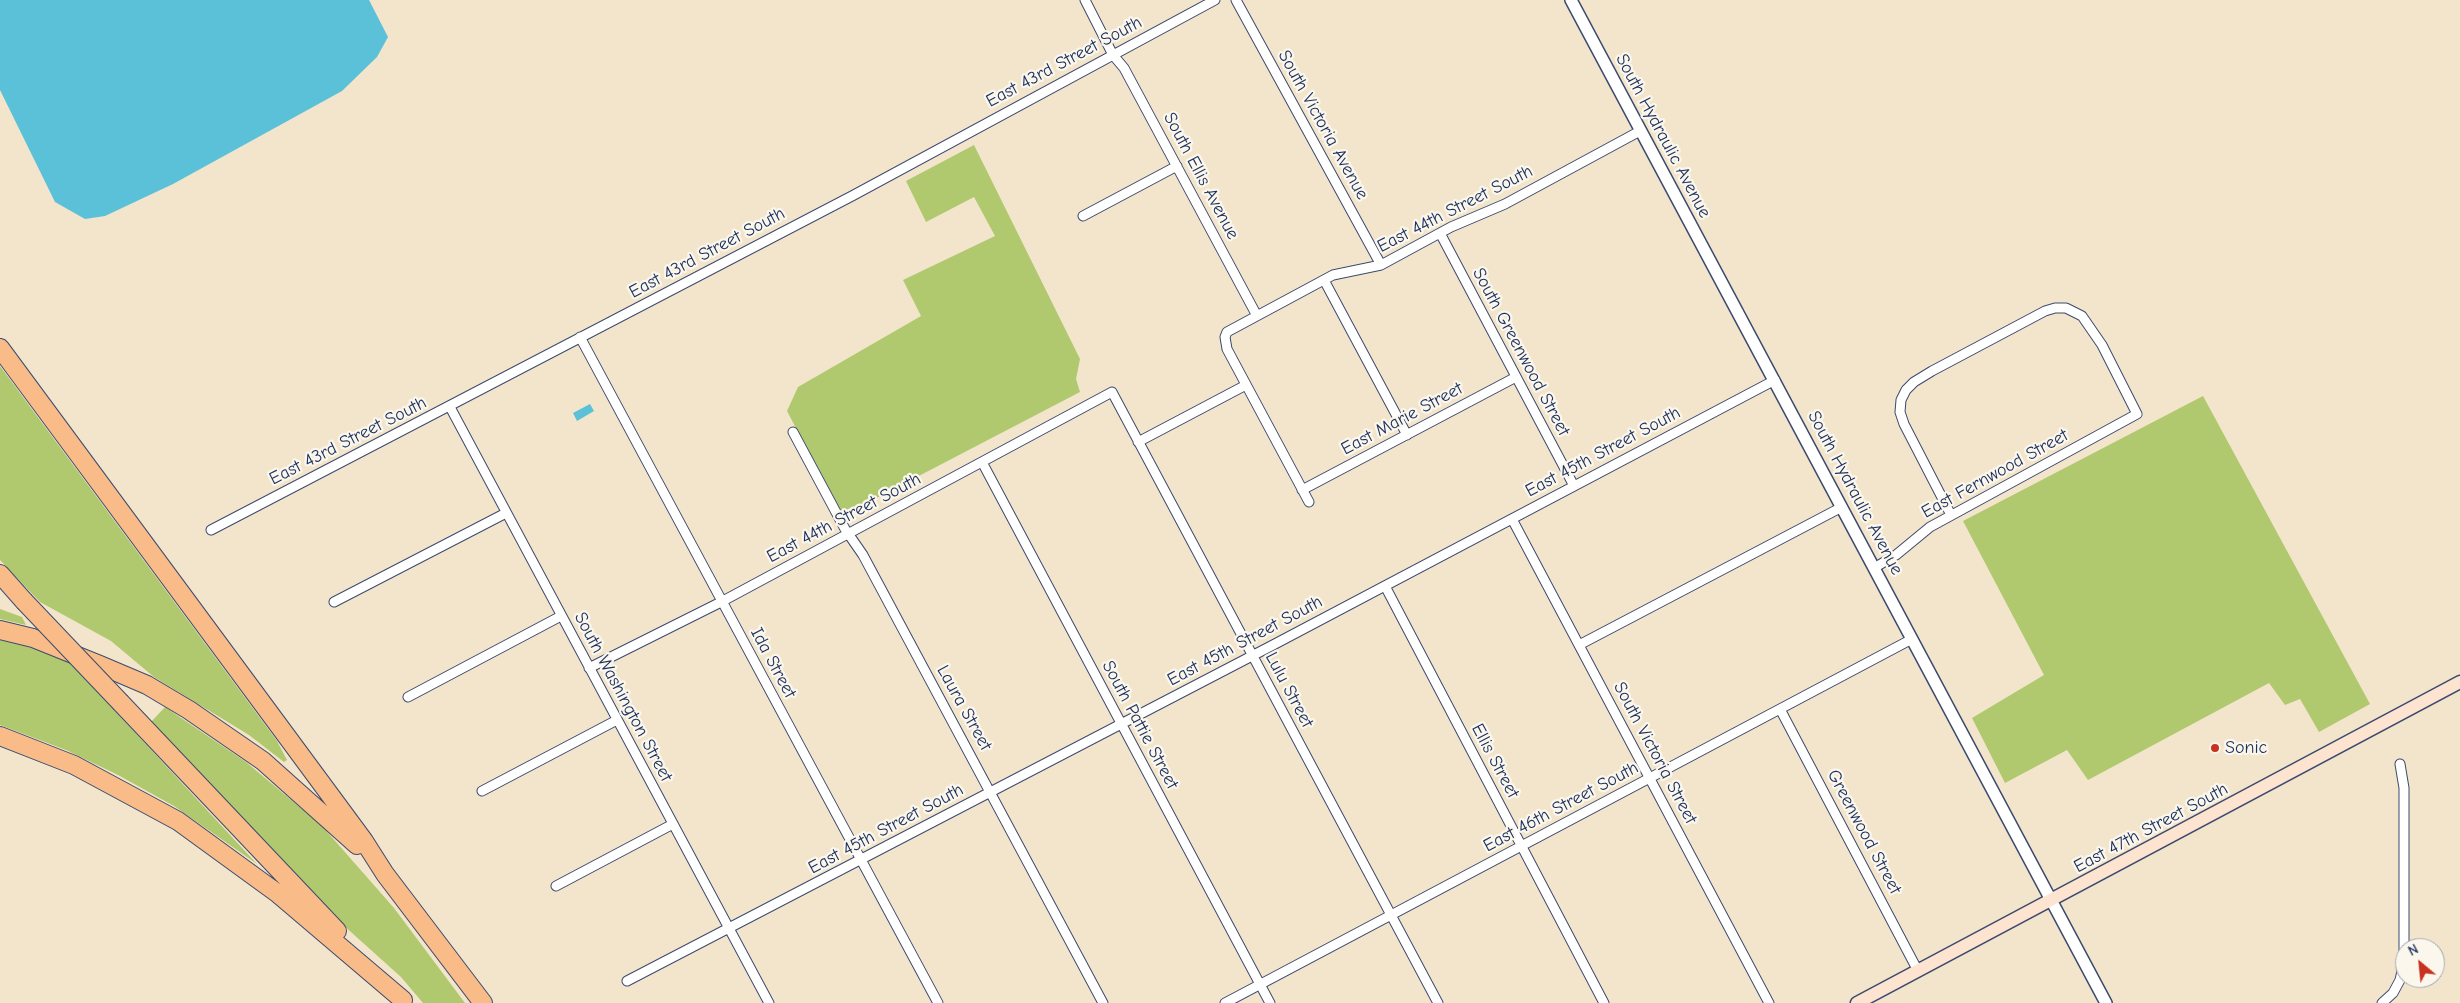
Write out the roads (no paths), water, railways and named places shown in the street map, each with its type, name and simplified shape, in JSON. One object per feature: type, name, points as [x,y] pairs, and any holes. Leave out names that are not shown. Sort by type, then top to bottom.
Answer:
[{"type":"highway","points":[[0,348],[364,842],[385,874],[484,1003]]},
{"type":"highway","points":[[0,574],[404,1002]]},
{"type":"highway","points":[[0,630],[34,638],[100,665],[147,685],[189,710],[263,760],[346,835],[385,874]]},
{"type":"highway","points":[[0,736],[74,765],[178,821],[277,893],[404,1002]]},
{"type":"main road","name":"East 47th Street South","points":[[1857,1003],[2460,682]]},
{"type":"street","points":[[1084,0],[1113,55]]},
{"type":"street","name":"East 43rd Street South","points":[[211,530],[852,196],[1215,0]]},
{"type":"street","name":"South Victoria Avenue","points":[[1236,0],[1381,265]]},
{"type":"street","name":"South Hydraulic Avenue","points":[[1571,0],[1743,326],[1775,380],[2106,1003]]},
{"type":"street","name":"South Ellis Avenue","points":[[1113,55],[1124,68],[1256,314]]},
{"type":"street","name":"East 44th Street South","points":[[1246,385],[1227,349],[1225,337],[1227,332],[1256,314],[1324,280],[1351,270],[1381,265],[1440,233],[1505,204],[1640,131]]},
{"type":"street","points":[[1084,216],[1177,166]]},
{"type":"street","name":"South Greenwood Street","points":[[1440,233],[1574,486]]},
{"type":"street","points":[[1324,280],[1407,435]]},
{"type":"street","name":"East Fernwood Street","points":[[1874,568],[1896,555],[1930,527],[1952,515],[2137,414],[2090,326],[2082,316],[2066,308],[2055,308],[2045,311],[1932,371],[1909,387],[1901,400],[1900,412],[1904,424],[1952,515]]},
{"type":"street","name":"Ida Street","points":[[580,337],[938,1003]]},
{"type":"street","name":"East Marie Street","points":[[1302,490],[1516,377]]},
{"type":"street","name":"East 45th Street South","points":[[627,981],[1253,656],[1775,380]]},
{"type":"street","points":[[1138,442],[1246,385],[1309,502]]},
{"type":"street","name":"East 44th Street South","points":[[589,668],[722,602],[1112,392]]},
{"type":"street","name":"Lulu Street","points":[[1112,392],[1438,1003]]},
{"type":"street","name":"South Washington Street","points":[[450,407],[769,1003]]},
{"type":"street","name":"Laura Street","points":[[793,432],[849,534],[857,544],[1103,1003]]},
{"type":"street","name":"South Pattie Street","points":[[982,462],[1270,1003]]},
{"type":"street","points":[[1579,645],[1842,507]]},
{"type":"street","points":[[334,602],[506,513]]},
{"type":"street","name":"South Victoria Street","points":[[1512,519],[1769,1003]]},
{"type":"street","name":"Ellis Street","points":[[1385,586],[1604,1003]]},
{"type":"street","points":[[408,697],[561,616]]},
{"type":"street","name":"East 46th Street South","points":[[1225,1003],[1912,639]]},
{"type":"street","name":"Greenwood Street","points":[[1780,709],[1918,971]]},
{"type":"street","points":[[482,791],[617,720]]},
{"type":"street","points":[[2382,1003],[2400,980],[2404,962],[2404,788],[2400,764]]},
{"type":"street","points":[[556,886],[673,824]]},
{"type":"water","points":[[0,0],[369,0],[388,37],[377,57],[342,91],[173,184],[105,216],[85,219],[55,202],[0,90]]},
{"type":"water","points":[[590,404],[594,411],[577,421],[573,413]]},
{"type":"place","name":"Sonic","points":[[2215,748]]}]
